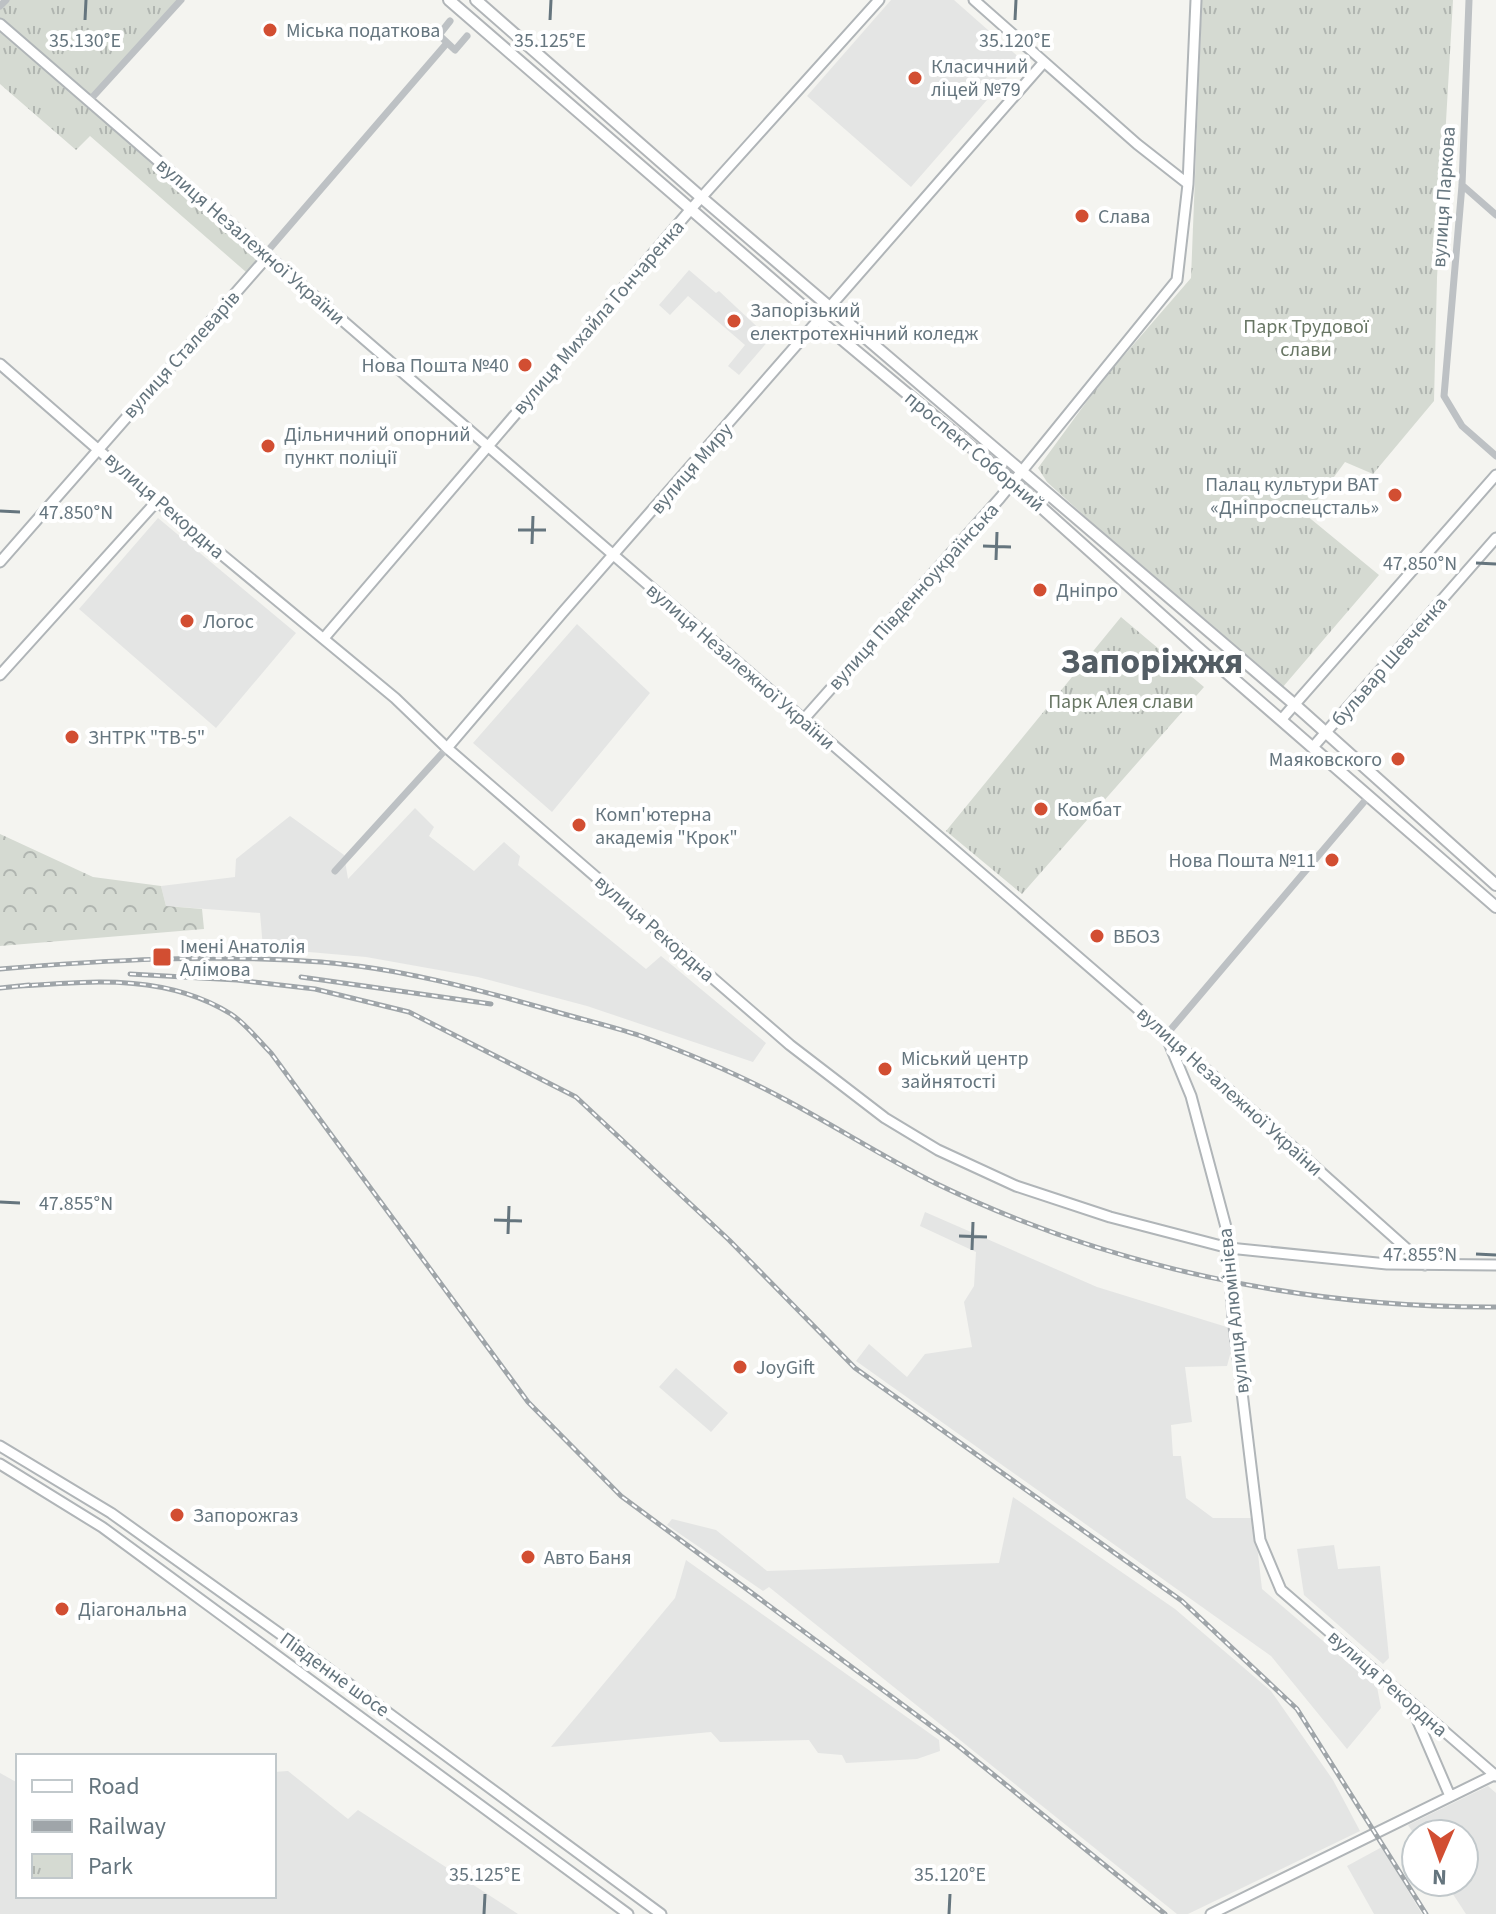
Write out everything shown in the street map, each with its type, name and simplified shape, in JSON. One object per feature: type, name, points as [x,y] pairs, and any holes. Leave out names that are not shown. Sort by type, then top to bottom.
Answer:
[{"type":"main road","name":"проспект Соборний","points":[[449,0],[820,321],[1013,482],[1496,907]]},
{"type":"main road","name":"проспект Соборний","points":[[476,0],[702,198],[1294,704],[1496,885]]},
{"type":"street","points":[[0,6],[6,0]]},
{"type":"street","points":[[89,101],[181,0]]},
{"type":"street","name":"вулиця Михайла Гончаренка","points":[[324,638],[691,209],[879,0]]},
{"type":"street","points":[[974,0],[1137,144],[1188,184]]},
{"type":"street","name":"вулиця Південноукраїнська","points":[[803,720],[1013,482],[1177,280],[1188,184],[1196,0]]},
{"type":"street","name":"вулиця Паркова","points":[[1469,0],[1462,185],[1444,396],[1462,426],[1496,456]]},
{"type":"street","points":[[447,43],[439,35],[450,21]]},
{"type":"street","name":"вулиця Незалежної України","points":[[0,24],[1166,1035],[1425,1265]]},
{"type":"street","name":"вулиця Сталеварів","points":[[0,562],[447,43],[455,50],[467,36]]},
{"type":"street","name":"вулиця Миру","points":[[335,871],[447,748],[1044,62]]},
{"type":"street","points":[[1462,185],[1496,215]]},
{"type":"street","name":"вулиця Рекордна","points":[[0,364],[157,501],[395,698],[447,748],[790,1045],[885,1118],[938,1150],[1016,1186],[1110,1217],[1229,1248],[1425,1265]]},
{"type":"street","points":[[1281,720],[1496,475]]},
{"type":"street","points":[[0,675],[157,501]]},
{"type":"street","name":"бульвар Шевченка","points":[[1313,747],[1496,538]]},
{"type":"street","points":[[1166,1035],[1369,796]]},
{"type":"street","name":"вулиця Алюмінієва","points":[[1166,1035],[1191,1096],[1229,1248],[1233,1318],[1260,1540],[1281,1590]]},
{"type":"street","points":[[1425,1265],[1496,1265]]},
{"type":"street","name":"Південне шосе","points":[[0,1446],[111,1513],[661,1914]]},
{"type":"street","name":"Південне шосе","points":[[0,1464],[102,1527],[628,1914]]},
{"type":"street","name":"вулиця Рекордна","points":[[1281,1590],[1496,1775]]},
{"type":"street","points":[[298,1670],[311,1656]]},
{"type":"street","points":[[1408,1700],[1450,1796]]},
{"type":"street","points":[[1211,1914],[1496,1775]]},
{"type":"street","points":[[483,1806],[493,1790]]},
{"type":"shaded area","name":"Класичний ліцей №79","points":[[891,0],[954,0],[1022,60],[911,187],[807,96]]},
{"type":"shaded area","name":"Запорізький електротехнічний коледж","points":[[689,270],[716,293],[719,291],[770,339],[739,375],[728,366],[745,345],[688,296],[670,315],[659,305]]},
{"type":"shaded area","name":"Логос","points":[[158,518],[296,633],[216,728],[79,609]]},
{"type":"shaded area","points":[[577,624],[650,693],[552,812],[473,743]]},
{"type":"shaded area","points":[[415,808],[434,827],[429,836],[474,871],[504,842],[520,856],[518,865],[646,969],[661,956],[766,1043],[753,1062],[587,1006],[478,977],[366,957],[263,948],[260,913],[166,906],[161,886],[235,877],[236,859],[290,816],[344,855],[348,879]]},
{"type":"shaded area","points":[[925,1212],[1097,1287],[1230,1328],[1233,1344],[1227,1366],[1185,1367],[1192,1422],[1171,1425],[1173,1456],[1181,1456],[1186,1498],[1213,1518],[1254,1518],[1262,1589],[1377,1687],[1381,1708],[1347,1749],[1271,1656],[856,1361],[869,1344],[907,1377],[925,1354],[972,1347],[964,1302],[974,1286],[976,1252],[920,1226]]},
{"type":"shaded area","points":[[676,1368],[728,1413],[711,1432],[659,1387]]},
{"type":"shaded area","points":[[1013,1497],[1175,1609],[1271,1691],[1333,1780],[1360,1831],[1188,1914],[1177,1914],[769,1587],[763,1591],[667,1525],[672,1519],[716,1530],[767,1571],[999,1563]]},
{"type":"shaded area","points":[[1334,1545],[1338,1569],[1380,1566],[1389,1658],[1383,1664],[1304,1595],[1297,1549]]},
{"type":"shaded area","points":[[686,1560],[939,1740],[940,1751],[917,1759],[846,1763],[842,1755],[818,1753],[809,1740],[720,1742],[711,1732],[551,1747],[675,1598]]},
{"type":"shaded area","points":[[288,1771],[348,1819],[358,1810],[518,1914],[0,1914],[0,1773],[16,1782],[16,1898],[276,1898],[276,1772]]},
{"type":"shaded area","points":[[1488,1786],[1496,1793],[1496,1914],[1466,1914],[1456,1898],[1480,1898],[1480,1818],[1422,1818]]},
{"type":"shaded area","points":[[1382,1847],[1400,1877],[1400,1898],[1412,1898],[1422,1914],[1374,1914],[1347,1866]]},
{"type":"green space","points":[[6,0],[181,0],[89,101],[0,24],[0,6]]},
{"type":"green space","name":"Парк Трудової слави","points":[[1202,0],[1453,0],[1437,278],[1434,401],[1373,474],[1345,462],[1306,515],[1379,575],[1282,688],[1194,615],[1047,482],[1038,468],[1101,382],[1191,278]]},
{"type":"green space","points":[[0,29],[260,256],[246,272],[90,136],[76,150],[0,84]]},
{"type":"green space","name":"Парк Алея слави","points":[[1121,617],[1204,687],[1022,894],[946,831]]},
{"type":"green space","points":[[0,834],[93,877],[161,886],[166,906],[202,909],[204,929],[0,946]]},
{"type":"railway","points":[[0,969],[120,961],[240,958],[350,965],[437,980],[618,1029],[678,1050],[767,1090],[935,1183],[1068,1238],[1208,1277],[1279,1290],[1351,1300],[1496,1307]]},
{"type":"railway","points":[[130,974],[237,980],[315,989],[409,1012],[576,1097],[729,1240],[855,1368],[1182,1601],[1297,1709],[1426,1914]]},
{"type":"railway","points":[[301,977],[491,1004]]},
{"type":"railway","points":[[20,986],[102,982],[155,986],[207,1001],[237,1018],[271,1053],[528,1402],[621,1496],[957,1745],[1165,1914]]},
{"type":"railway","points":[[0,988],[29,985]]},
{"type":"place","name":"Міська податкова","points":[[270,30]]},
{"type":"place","name":"Класичний ліцей №79","points":[[915,78]]},
{"type":"place","name":"Слава","points":[[1082,216]]},
{"type":"place","name":"Запорізький електротехнічний коледж","points":[[734,321]]},
{"type":"place","name":"Нова Пошта №40","points":[[525,365]]},
{"type":"place","name":"Дільничний опорний пункт поліції","points":[[268,446]]},
{"type":"place","name":"Палац культури ВАТ «Дніпроспецсталь»","points":[[1395,495]]},
{"type":"place","name":"Дніпро","points":[[1040,590]]},
{"type":"place","name":"Логос","points":[[187,621]]},
{"type":"place","name":"ЗНТРК \"ТВ-5\"","points":[[72,737]]},
{"type":"place","name":"Маяковского","points":[[1398,759]]},
{"type":"place","name":"Комбат","points":[[1041,809]]},
{"type":"place","name":"Комп'ютерна академія \"Крок\"","points":[[579,825]]},
{"type":"place","name":"Нова Пошта №11","points":[[1332,860]]},
{"type":"place","name":"ВБОЗ","points":[[1097,936]]},
{"type":"place","name":"Імені Анатолія Алімова","points":[[162,957]]},
{"type":"place","name":"Міський центр зайнятості","points":[[885,1069]]},
{"type":"place","name":"JoyGift","points":[[740,1367]]},
{"type":"place","name":"Запорожгаз","points":[[177,1515]]},
{"type":"place","name":"Авто Баня","points":[[528,1557]]},
{"type":"place","name":"Діагональна","points":[[62,1609]]},
{"type":"district","name":"Запоріжжя","points":[[1152,660]]}]
